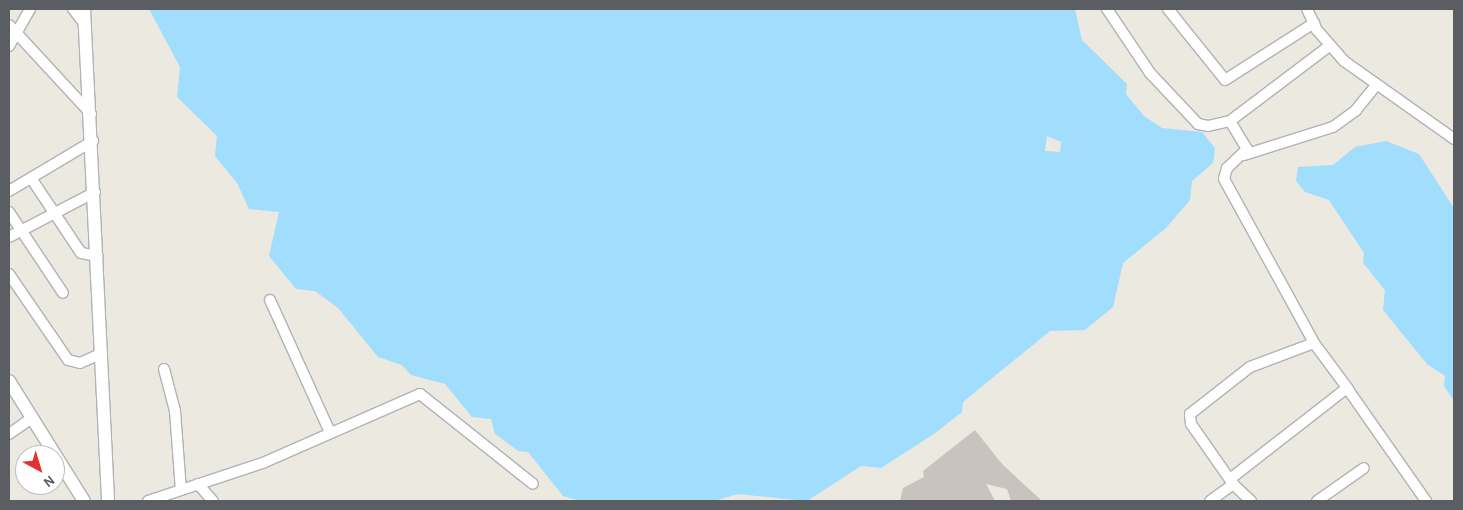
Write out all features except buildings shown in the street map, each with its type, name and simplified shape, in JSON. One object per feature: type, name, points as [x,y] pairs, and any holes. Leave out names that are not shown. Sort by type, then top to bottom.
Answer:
[{"type":"street","points":[[9,46],[13,28],[30,9]]},
{"type":"street","points":[[73,9],[84,23]]},
{"type":"street","points":[[84,9],[93,116],[108,501]]},
{"type":"street","points":[[1107,9],[1150,73],[1198,124],[1219,126],[1230,121],[1329,46]]},
{"type":"street","points":[[1168,9],[1225,80],[1314,23]]},
{"type":"street","points":[[1307,9],[1329,46],[1377,84],[1454,139]]},
{"type":"street","points":[[13,28],[93,116]]},
{"type":"street","points":[[1377,84],[1356,110],[1333,127],[1244,155],[1227,168],[1224,179],[1314,343],[1426,501]]},
{"type":"street","points":[[1230,121],[1246,147],[1244,155]]},
{"type":"street","points":[[9,178],[12,189],[93,142]]},
{"type":"street","points":[[31,178],[80,253],[98,256]]},
{"type":"street","points":[[9,237],[95,192]]},
{"type":"street","points":[[9,212],[63,293]]},
{"type":"street","points":[[9,274],[68,360],[80,363],[102,353]]},
{"type":"street","points":[[270,300],[330,432]]},
{"type":"street","points":[[1251,501],[1232,482],[1191,424],[1190,414],[1250,367],[1314,343]]},
{"type":"street","points":[[164,369],[175,411],[181,490]]},
{"type":"street","points":[[9,380],[84,501]]},
{"type":"street","points":[[1210,501],[1348,389]]},
{"type":"street","points":[[148,501],[198,484],[420,394],[534,484]]},
{"type":"street","points":[[9,434],[33,417]]},
{"type":"street","points":[[1317,501],[1364,468]]},
{"type":"street","points":[[198,484],[213,501]]},
{"type":"water","points":[[149,9],[1075,9],[1082,40],[1127,84],[1126,94],[1144,116],[1162,128],[1202,132],[1215,148],[1213,163],[1192,181],[1190,200],[1166,228],[1123,263],[1113,307],[1085,330],[1050,331],[963,402],[962,412],[934,434],[881,468],[861,466],[807,501],[738,494],[714,501],[580,501],[563,496],[528,452],[518,451],[495,434],[491,419],[472,417],[445,384],[411,375],[402,365],[378,357],[338,308],[315,291],[296,289],[269,256],[279,212],[249,209],[237,183],[215,156],[217,136],[177,97],[180,67]],"holes":[[[1047,136],[1061,142],[1060,152],[1045,151]]]},
{"type":"water","points":[[1386,141],[1419,154],[1454,208],[1454,401],[1444,386],[1445,376],[1427,364],[1383,310],[1385,290],[1363,263],[1364,253],[1329,200],[1305,192],[1296,181],[1298,167],[1333,165],[1355,147]]}]
